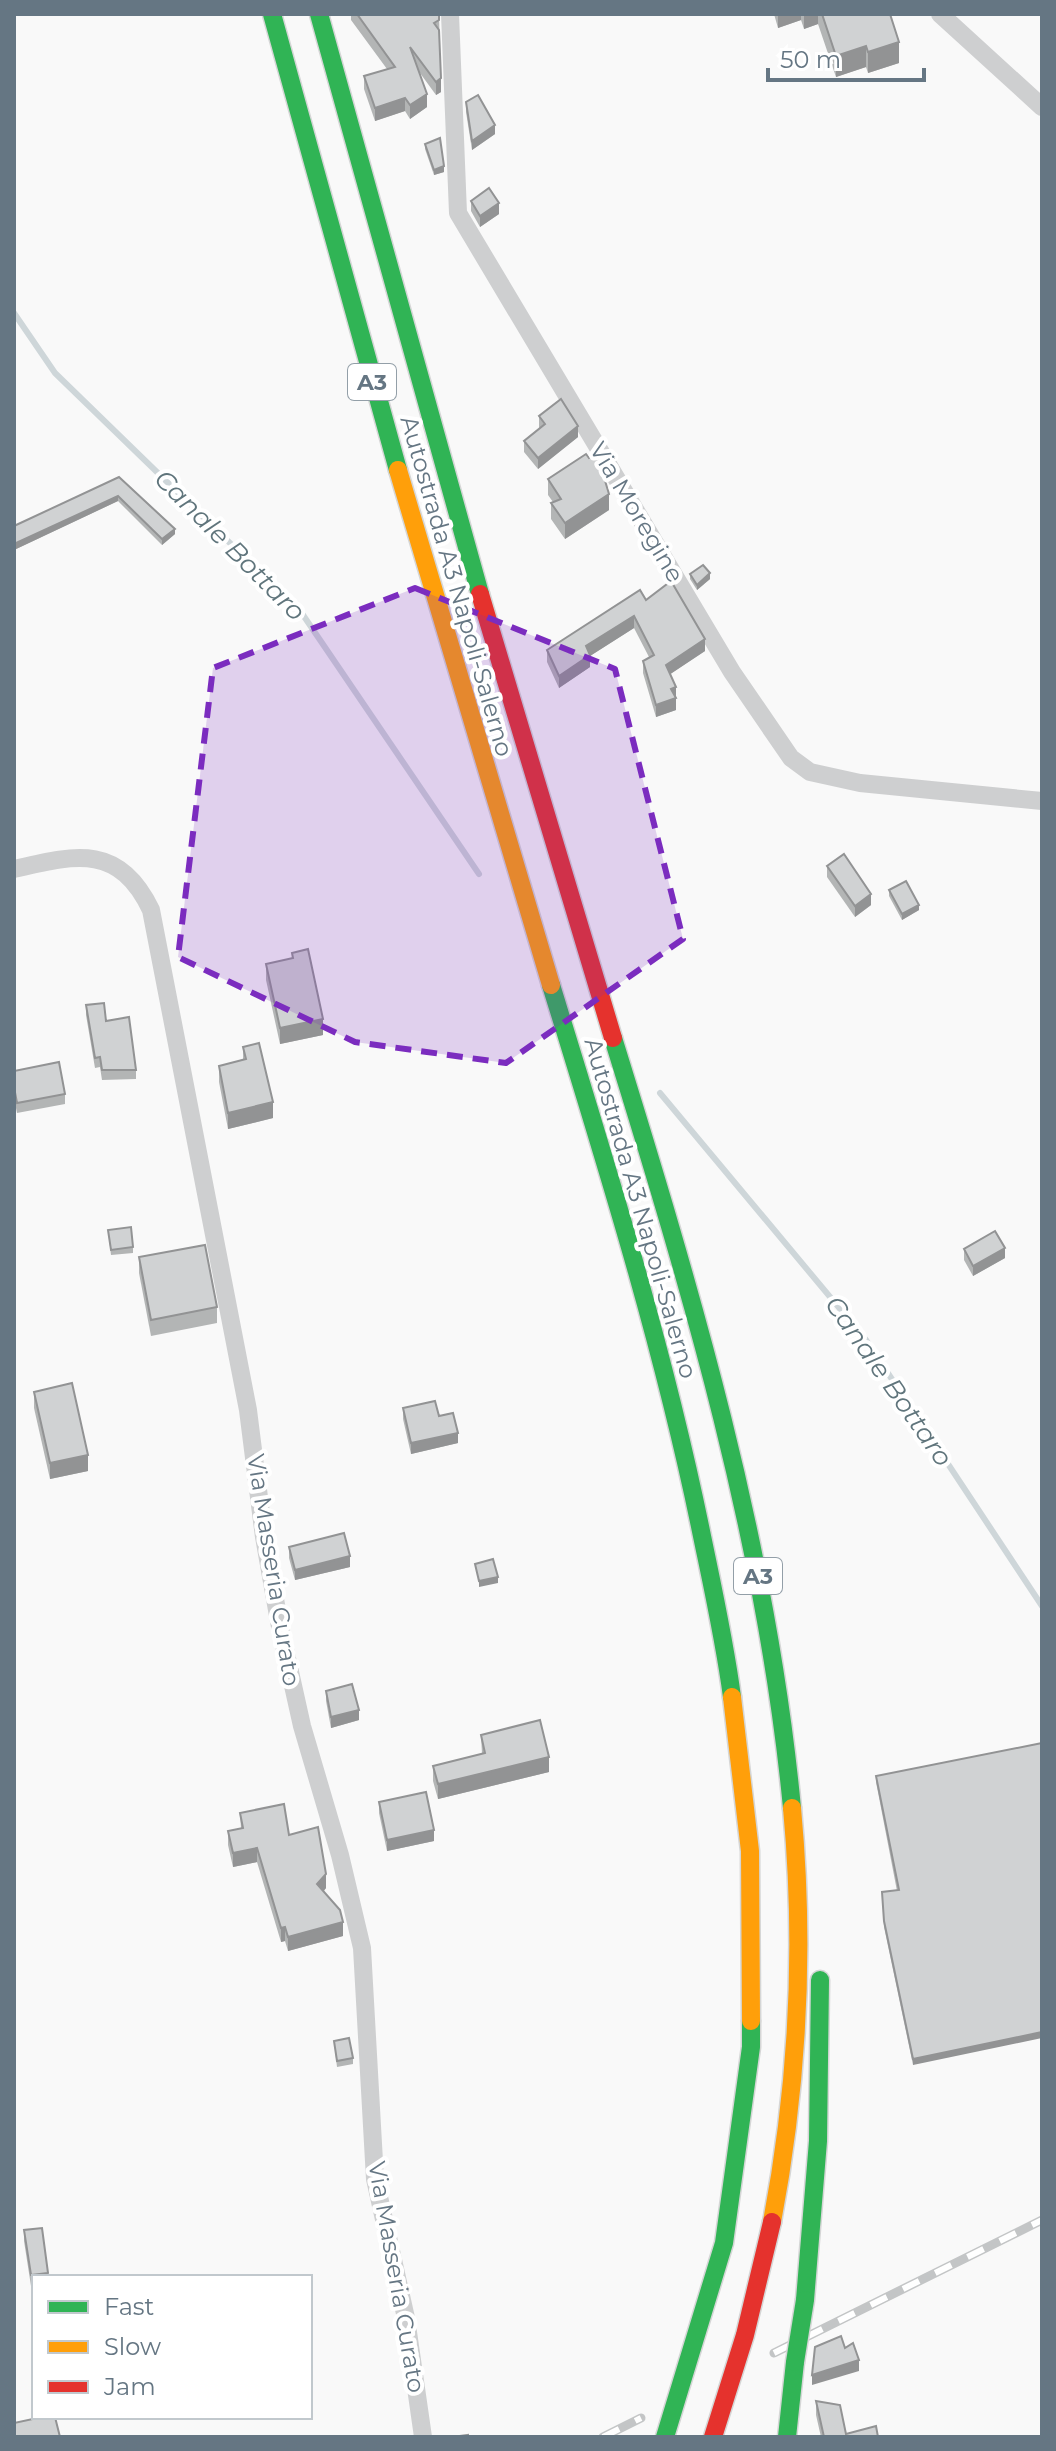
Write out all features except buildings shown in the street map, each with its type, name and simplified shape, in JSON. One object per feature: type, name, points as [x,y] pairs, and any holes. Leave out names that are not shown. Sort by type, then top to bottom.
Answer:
[{"type":"highway","name":"Autostrada A3 Napoli-Salerno","points":[[272,14],[389,441],[658,1346],[713,1569],[733,1681],[743,1751],[755,1888],[750,2076],[734,2190],[720,2259],[703,2325],[665,2437]]},
{"type":"highway","name":"Autostrada A3 Napoli-Salerno","points":[[319,14],[491,635],[710,1367],[754,1557],[786,1742],[798,1944],[794,2081],[777,2203],[762,2277],[713,2437]]},
{"type":"highway","points":[[786,1742],[810,1853],[818,1932]]},
{"type":"highway","points":[[787,2437],[816,2211],[820,2128],[819,1964]]},
{"type":"street","name":"Via Moregine","points":[[450,14],[457,114],[458,213],[732,672],[791,758],[810,772],[860,783],[1042,801]]},
{"type":"street","points":[[940,14],[1042,107]]},
{"type":"street","name":"Via Masseria Curato","points":[[14,869],[76,856],[95,858],[129,875],[151,910],[248,1410],[264,1537],[280,1627],[302,1726],[340,1855],[362,1948],[375,2179],[406,2318],[423,2437]]},
{"type":"highlighted area","points":[[415,588],[615,669],[683,939],[506,1063],[355,1042],[178,957],[213,668]]},
{"type":"waterway","name":"Canale Bottaro","points":[[14,313],[55,373],[301,612],[479,874]]},
{"type":"waterway","name":"Canale Bottaro","points":[[660,1093],[866,1340],[1042,1606]]},
{"type":"railway","points":[[774,2353],[1042,2220]]},
{"type":"railway","points":[[603,2437],[641,2418]]},
{"type":"traffic: fast","points":[[272,14],[398,470]]},
{"type":"traffic: fast","points":[[319,14],[480,594]]},
{"type":"traffic: fast","points":[[551,985],[633,1259],[670,1397],[714,1596],[732,1697]]},
{"type":"traffic: fast","points":[[613,1038],[697,1323],[745,1515],[780,1709],[792,1808]]},
{"type":"traffic: fast","points":[[805,2300],[818,2141],[820,1980]]},
{"type":"traffic: fast","points":[[665,2437],[724,2243],[751,2047],[751,2021]]},
{"type":"traffic: fast","points":[[795,2362],[805,2300]]},
{"type":"traffic: fast","points":[[787,2437],[795,2362]]},
{"type":"traffic: slow","points":[[398,470],[551,985]]},
{"type":"traffic: slow","points":[[732,1697],[750,1851],[751,2021]]},
{"type":"traffic: slow","points":[[772,2222],[788,2119],[797,2016],[798,1912],[792,1808]]},
{"type":"traffic: jam","points":[[480,594],[613,1038]]},
{"type":"traffic: jam","points":[[713,2437],[745,2335],[772,2222]]}]
